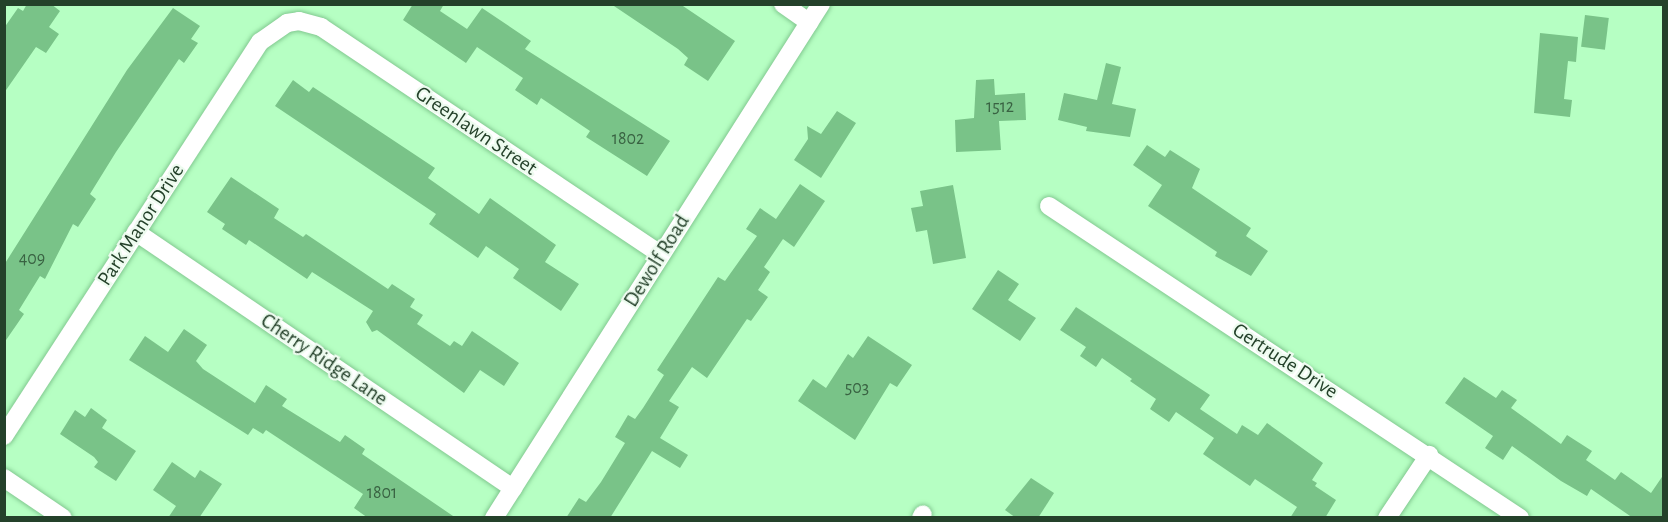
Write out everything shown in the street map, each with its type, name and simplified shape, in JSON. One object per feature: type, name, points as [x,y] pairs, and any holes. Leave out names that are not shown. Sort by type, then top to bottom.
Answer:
[{"type":"street","points":[[783,4],[809,22]]},
{"type":"street","name":"Dewolf Road","points":[[494,518],[820,4]]},
{"type":"street","name":"Greenlawn Street","points":[[287,22],[299,21],[321,27],[661,255]]},
{"type":"street","name":"Park Manor Drive","points":[[4,436],[260,42],[287,22]]},
{"type":"street","name":"Gertrude Drive","points":[[1049,206],[1429,455],[1520,518]]},
{"type":"street","name":"Cherry Ridge Lane","points":[[136,232],[513,488]]},
{"type":"street","points":[[1387,518],[1429,455]]},
{"type":"street","points":[[4,478],[63,518]]},
{"type":"building","points":[[27,4],[51,4],[60,11],[49,27],[59,34],[46,53],[36,47],[4,93],[4,28],[18,8],[23,11]]},
{"type":"building","points":[[413,4],[444,4],[440,11],[467,29],[482,8],[531,41],[525,49],[670,141],[647,176],[586,137],[590,131],[541,98],[537,105],[515,90],[523,78],[477,47],[466,63],[403,20]]},
{"type":"building","points":[[611,4],[680,4],[735,41],[708,81],[684,65],[688,58],[678,49]]},
{"type":"building","points":[[173,8],[200,26],[191,39],[198,43],[184,63],[179,59],[116,152],[90,194],[96,199],[78,227],[73,224],[45,279],[40,276],[19,310],[24,314],[4,343],[4,265],[127,70]]},
{"type":"building","points":[[1585,15],[1609,18],[1605,50],[1581,47]]},
{"type":"building","points":[[1540,33],[1578,37],[1576,62],[1568,61],[1564,99],[1572,100],[1570,117],[1534,113]]},
{"type":"building","points":[[1106,63],[1121,67],[1112,104],[1136,109],[1130,137],[1086,131],[1087,127],[1058,120],[1064,93],[1097,100]]},
{"type":"building","points":[[994,79],[995,95],[1025,93],[1026,120],[999,121],[1001,150],[956,152],[955,120],[974,118],[976,80]]},
{"type":"building","points":[[293,80],[309,92],[313,87],[435,168],[428,178],[479,214],[490,198],[556,245],[545,262],[579,284],[561,311],[513,278],[519,269],[486,246],[478,258],[429,224],[436,214],[275,106]]},
{"type":"building","points":[[837,111],[856,123],[821,178],[794,160],[808,139],[807,126],[821,134]]},
{"type":"building","points":[[1147,145],[1165,157],[1170,150],[1200,169],[1192,188],[1251,228],[1246,236],[1268,251],[1251,276],[1215,256],[1217,252],[1148,206],[1162,185],[1133,165]]},
{"type":"building","points":[[231,177],[279,209],[274,218],[303,237],[306,234],[388,289],[392,284],[415,299],[410,307],[423,315],[417,324],[450,346],[454,341],[462,346],[472,331],[519,363],[504,386],[480,370],[464,393],[377,330],[372,332],[366,322],[373,311],[312,272],[307,279],[249,240],[246,245],[222,229],[225,224],[207,212]]},
{"type":"building","points":[[800,184],[825,201],[794,247],[783,239],[764,267],[770,272],[758,290],[768,297],[751,321],[747,319],[707,378],[692,367],[669,401],[679,407],[660,438],[688,455],[680,468],[652,451],[610,518],[566,518],[579,498],[586,502],[601,482],[625,443],[615,437],[628,415],[635,419],[643,408],[664,375],[657,370],[718,277],[725,281],[757,236],[746,229],[760,208],[776,219]]},
{"type":"building","points":[[953,185],[966,258],[933,264],[927,230],[916,232],[911,208],[923,206],[920,191]]},
{"type":"building","points":[[998,270],[1019,284],[1008,300],[1036,318],[1020,341],[972,309]]},
{"type":"building","points":[[1076,307],[1210,395],[1200,409],[1237,434],[1242,425],[1258,435],[1267,423],[1323,463],[1312,480],[1317,483],[1315,486],[1336,500],[1325,518],[1290,518],[1297,507],[1255,479],[1250,486],[1203,454],[1214,438],[1176,412],[1169,422],[1150,409],[1156,399],[1130,381],[1132,379],[1102,358],[1096,367],[1080,356],[1086,347],[1060,330]]},
{"type":"building","points":[[184,329],[207,345],[196,361],[203,369],[255,403],[266,385],[287,399],[282,406],[340,442],[345,435],[365,449],[362,454],[456,518],[368,518],[354,508],[363,494],[266,430],[263,434],[253,428],[248,435],[129,360],[145,336],[168,352]]},
{"type":"building","points":[[868,336],[912,365],[897,387],[890,383],[855,440],[798,401],[813,379],[826,388],[848,354],[853,358]]},
{"type":"building","points":[[1464,377],[1496,398],[1502,390],[1517,400],[1511,408],[1561,444],[1567,435],[1592,451],[1586,460],[1615,480],[1621,472],[1651,493],[1664,474],[1664,518],[1633,518],[1591,489],[1587,496],[1561,481],[1512,446],[1503,460],[1485,448],[1493,436],[1445,403]]},
{"type":"building","points":[[91,408],[107,420],[102,428],[136,451],[116,481],[94,467],[98,462],[94,457],[60,434],[75,410],[85,417]]},
{"type":"building","points":[[172,462],[195,478],[200,470],[222,484],[199,518],[168,518],[176,506],[153,490]]},
{"type":"building","points":[[1031,478],[1054,493],[1038,518],[1016,518],[1005,510]]}]
